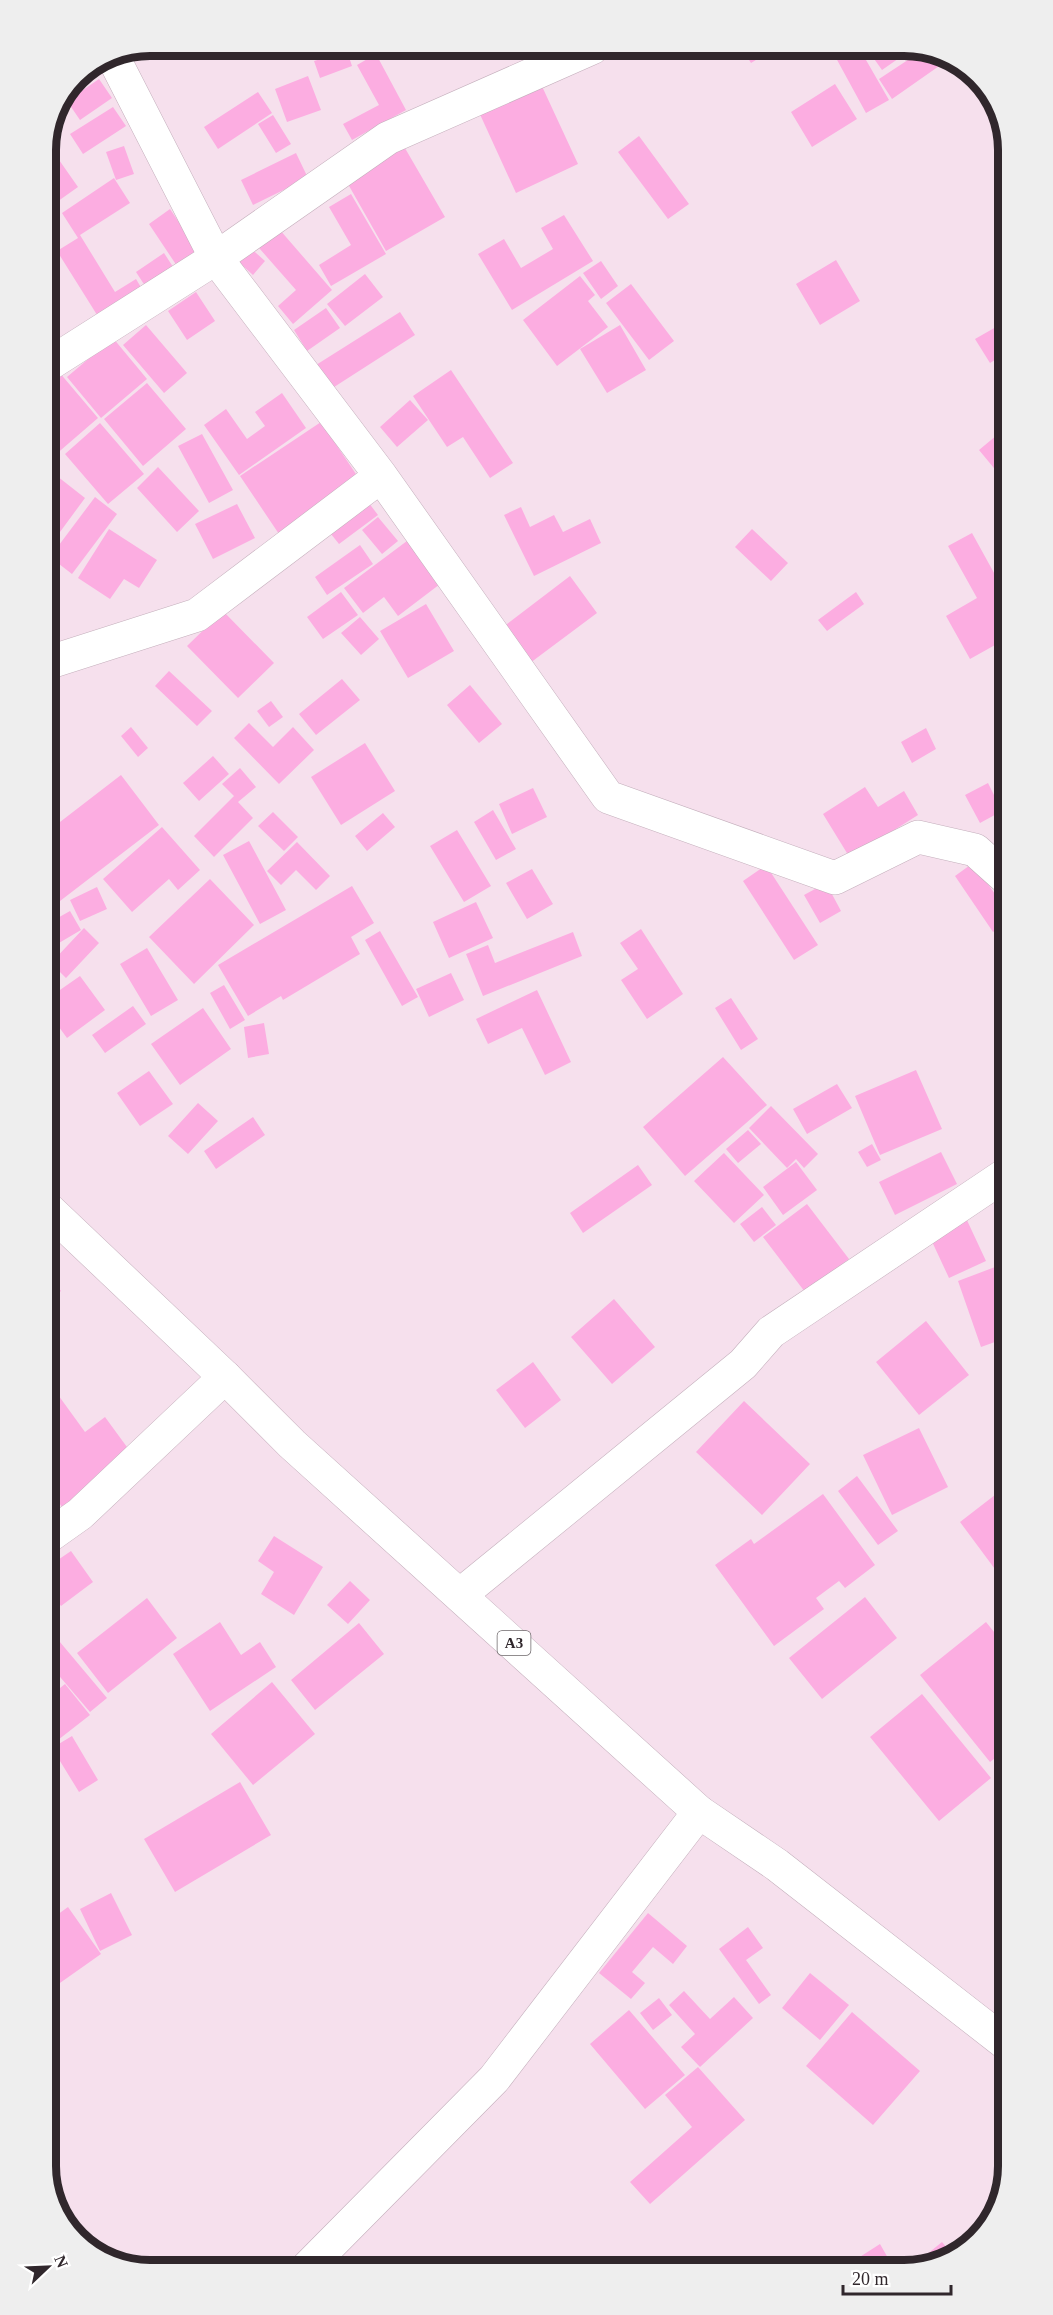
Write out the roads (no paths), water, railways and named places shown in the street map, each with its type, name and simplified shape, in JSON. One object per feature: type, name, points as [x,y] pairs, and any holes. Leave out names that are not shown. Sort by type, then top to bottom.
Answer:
[{"type":"main road","points":[[56,360],[216,258],[388,138],[574,56]]},
{"type":"main road","points":[[115,62],[216,258],[381,476],[608,797],[835,878],[918,837],[975,850],[998,871]]},
{"type":"main road","points":[[56,660],[197,615],[381,476]]},
{"type":"main road","points":[[460,1594],[743,1364],[771,1332],[998,1180]]},
{"type":"main road","name":"A3","points":[[56,1217],[292,1444],[699,1812],[777,1865],[998,2037]]},
{"type":"main road","points":[[56,1531],[80,1514],[225,1377]]},
{"type":"main road","points":[[316,2259],[494,2079],[699,1812]]}]
